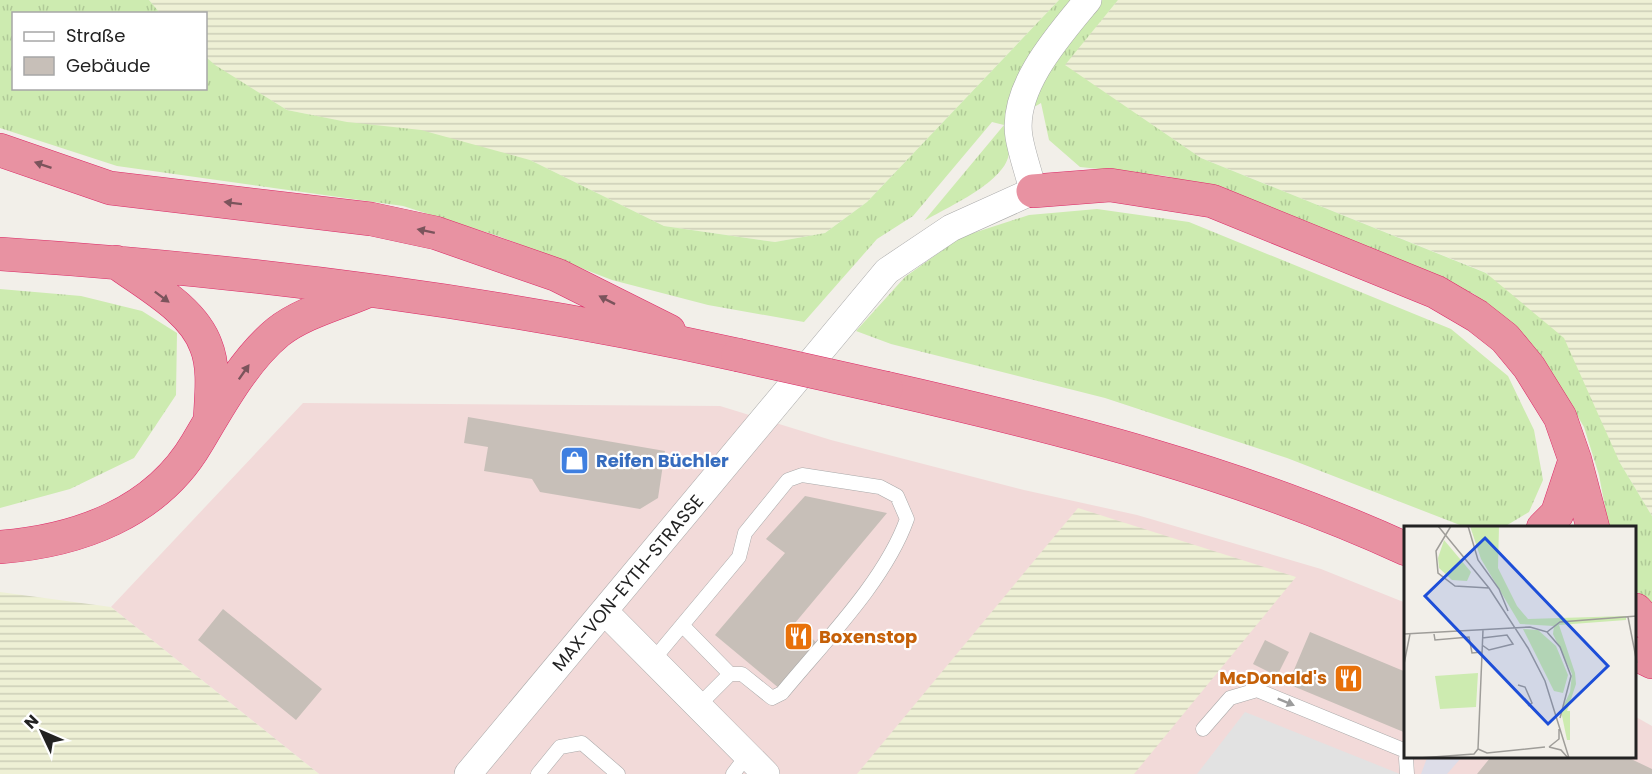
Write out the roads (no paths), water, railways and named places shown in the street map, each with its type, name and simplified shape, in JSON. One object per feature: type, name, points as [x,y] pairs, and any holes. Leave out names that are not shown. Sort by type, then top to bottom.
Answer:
[{"type":"highway","points":[[0,150],[110,188],[371,219],[436,233],[557,275],[697,346]]},
{"type":"highway","points":[[1033,191],[1110,185],[1212,201],[1436,292],[1505,338],[1529,367],[1560,417],[1575,459],[1592,526]]},
{"type":"highway","points":[[0,254],[116,261],[365,292],[493,310],[697,346],[1017,417],[1112,444],[1230,480],[1348,522],[1404,548]]},
{"type":"highway","points":[[116,261],[195,325],[207,347],[212,381],[210,420]]},
{"type":"highway","points":[[0,547],[63,538],[98,527],[153,495],[177,472],[258,352],[279,331],[365,292]]},
{"type":"highway","points":[[1545,526],[1557,514],[1575,459]]},
{"type":"highway","points":[[1348,522],[1404,530]]},
{"type":"highway","points":[[1637,612],[1652,628]]},
{"type":"highway","points":[[1637,655],[1652,662]]},
{"type":"street","points":[[1033,191],[1019,135],[1024,93],[1052,44],[1088,0]]},
{"type":"street","name":"MAX-VON-EYTH-STRASSE","points":[[468,774],[887,271],[951,228],[1033,191]]},
{"type":"street","points":[[604,611],[699,705],[740,764],[766,774]]},
{"type":"lane","points":[[653,660],[738,557],[745,533],[788,480],[802,475],[880,487],[897,496],[907,519],[899,544],[883,568],[782,693],[772,698],[742,674],[730,674],[699,705]]},
{"type":"lane","points":[[682,625],[730,674]]},
{"type":"lane","points":[[1203,729],[1230,698],[1257,690],[1404,748]]},
{"type":"lane","points":[[538,774],[560,747],[582,743],[618,774]]},
{"type":"lane","points":[[1406,759],[1407,774]]},
{"type":"place","name":"Reifen Büchler","points":[[575,461]]},
{"type":"place","name":"Boxenstop","points":[[798,637]]},
{"type":"place","name":"McDonald's","points":[[1348,678]]}]
